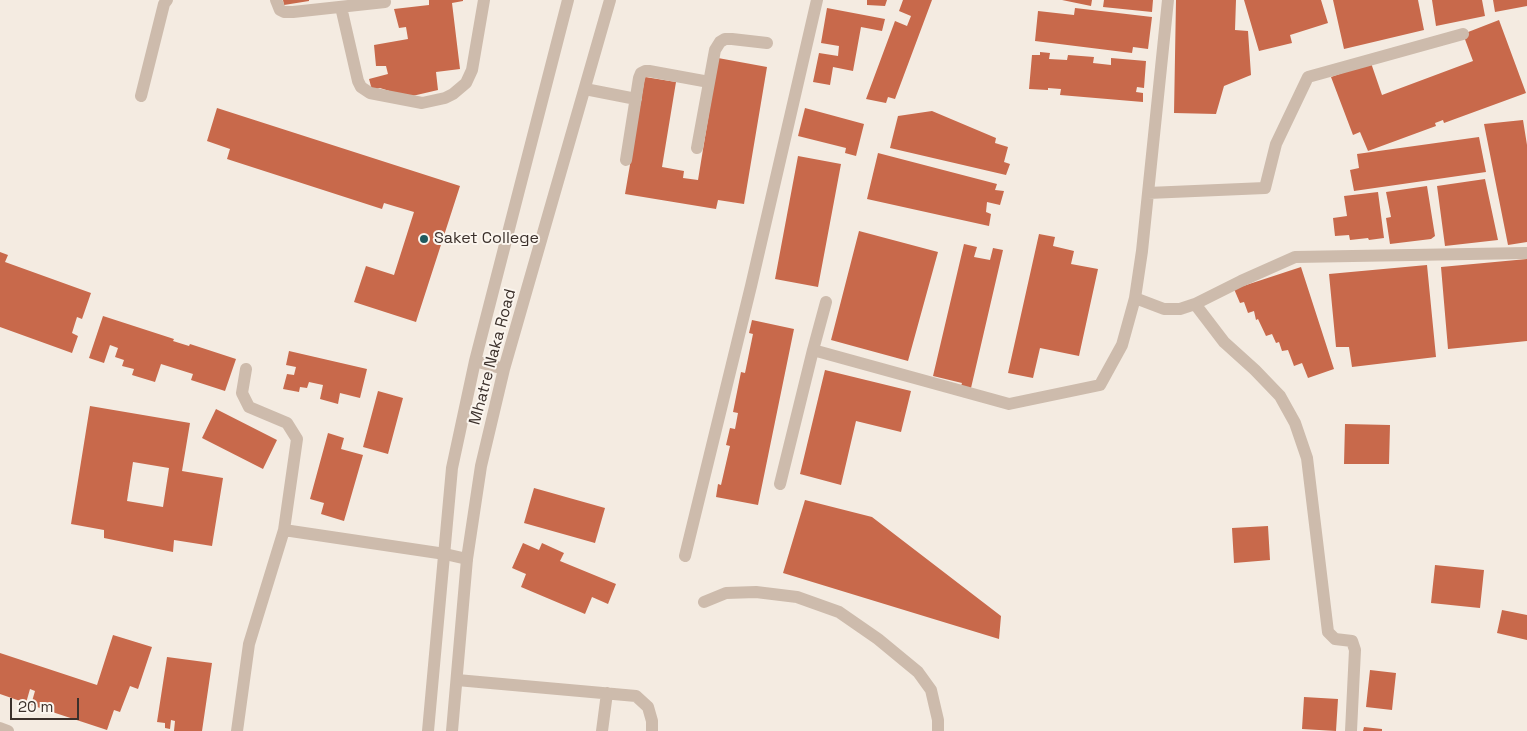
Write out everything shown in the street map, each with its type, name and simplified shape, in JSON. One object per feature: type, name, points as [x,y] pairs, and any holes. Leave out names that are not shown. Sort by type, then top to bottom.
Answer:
[{"type":"street","points":[[141,96],[164,4],[167,0]]},
{"type":"street","points":[[276,0],[280,10],[284,12],[385,2]]},
{"type":"street","points":[[341,7],[361,88],[370,93],[422,103],[454,94],[466,83],[472,70],[484,0]]},
{"type":"street","name":"Mhatre Naka Road","points":[[428,731],[452,468],[475,361],[568,0]]},
{"type":"street","name":"Mhatre Naka Road","points":[[452,731],[467,559],[481,466],[504,369],[610,0]]},
{"type":"street","points":[[685,556],[751,286],[816,0]]},
{"type":"street","points":[[814,350],[1009,404],[1100,385],[1122,345],[1135,298],[1142,251],[1168,0]]},
{"type":"street","points":[[1148,193],[1265,188],[1276,144],[1308,77],[1463,34]]},
{"type":"street","points":[[697,148],[715,50],[720,42],[725,39],[732,39],[767,43]]},
{"type":"street","points":[[626,160],[641,73],[645,71],[709,82]]},
{"type":"street","points":[[585,89],[636,98]]},
{"type":"street","points":[[1135,298],[1164,309],[1180,309],[1195,304],[1241,281],[1295,258],[1527,253]]},
{"type":"street","points":[[780,484],[826,302]]},
{"type":"street","points":[[1195,304],[1224,342],[1280,396],[1295,423],[1307,458],[1328,632],[1335,639],[1352,641],[1355,650],[1351,731]]},
{"type":"street","points":[[475,361],[504,369]]},
{"type":"street","points":[[237,731],[250,644],[284,530],[297,440],[287,423],[249,407],[242,393],[246,369]]},
{"type":"street","points":[[284,530],[467,559]]},
{"type":"street","points":[[704,602],[726,593],[756,592],[797,597],[839,612],[878,639],[918,672],[931,690],[938,720],[938,731]]},
{"type":"street","points":[[457,680],[636,696],[648,706],[652,721],[652,731]]},
{"type":"street","points":[[602,731],[607,693]]},
{"type":"street","points":[[0,728],[8,731]]},
{"type":"building","points":[[283,0],[309,0],[309,1],[284,5]]},
{"type":"building","points":[[429,0],[463,0],[452,3],[460,69],[436,72],[438,90],[408,97],[380,88],[372,90],[369,79],[388,74],[386,66],[376,66],[374,45],[408,39],[406,27],[399,28],[394,9],[429,5]]},
{"type":"building","points":[[867,0],[887,0],[885,6],[867,5]]},
{"type":"building","points":[[903,0],[932,0],[895,99],[888,97],[886,103],[866,99],[895,21],[907,26],[911,16],[899,11]]},
{"type":"building","points":[[1062,0],[1092,0],[1091,6]]},
{"type":"building","points":[[1104,0],[1153,0],[1152,12],[1103,7]]},
{"type":"building","points":[[1176,0],[1236,0],[1235,30],[1248,31],[1251,75],[1224,86],[1216,114],[1174,113]]},
{"type":"building","points":[[1244,0],[1321,0],[1328,23],[1290,35],[1292,43],[1259,51]]},
{"type":"building","points":[[1333,0],[1418,0],[1424,30],[1344,49]]},
{"type":"building","points":[[1432,0],[1482,0],[1485,16],[1436,26]]},
{"type":"building","points":[[1493,0],[1527,0],[1527,6],[1495,12]]},
{"type":"building","points":[[827,8],[885,19],[882,31],[861,27],[853,71],[833,67],[830,85],[813,82],[819,53],[838,56],[839,46],[821,43]]},
{"type":"building","points":[[1075,8],[1152,17],[1148,49],[1133,47],[1132,53],[1035,41],[1038,11],[1074,15]]},
{"type":"building","points":[[1499,20],[1526,93],[1444,123],[1443,120],[1435,123],[1436,126],[1368,151],[1360,132],[1353,135],[1331,77],[1371,63],[1382,95],[1473,61],[1463,34]]},
{"type":"building","points":[[1040,52],[1050,53],[1049,59],[1067,60],[1068,55],[1094,57],[1093,63],[1111,65],[1111,58],[1146,61],[1144,88],[1137,87],[1136,92],[1143,93],[1143,102],[1060,95],[1061,89],[1029,89],[1032,55],[1040,55]]},
{"type":"building","points":[[718,58],[767,67],[744,204],[718,200],[716,209],[625,194],[645,77],[676,82],[662,167],[684,171],[683,178],[698,180]]},
{"type":"building","name":"Saket College","points":[[217,108],[460,186],[416,322],[354,302],[366,266],[394,275],[414,212],[384,203],[382,209],[227,159],[230,149],[207,141]]},
{"type":"building","points":[[805,108],[864,124],[856,156],[845,153],[846,148],[798,136]]},
{"type":"building","points":[[932,111],[996,138],[995,143],[1008,147],[1004,162],[1010,164],[1006,175],[890,148],[898,116]]},
{"type":"building","points":[[1523,120],[1527,145],[1527,242],[1508,245],[1484,124]]},
{"type":"building","points":[[1479,137],[1486,172],[1354,191],[1350,170],[1359,168],[1357,154]]},
{"type":"building","points":[[878,153],[997,184],[995,190],[1004,191],[1000,205],[987,202],[986,212],[991,214],[989,226],[867,199]]},
{"type":"building","points":[[798,156],[841,164],[818,287],[775,279]]},
{"type":"building","points":[[1485,179],[1498,240],[1445,246],[1437,186]]},
{"type":"building","points":[[1427,186],[1435,236],[1431,239],[1390,244],[1386,218],[1391,217],[1386,192]]},
{"type":"building","points":[[1378,192],[1384,238],[1350,240],[1349,235],[1335,236],[1333,218],[1347,216],[1344,196]]},
{"type":"building","points":[[859,231],[938,252],[908,361],[831,340]]},
{"type":"building","points":[[1039,234],[1055,237],[1053,246],[1074,251],[1071,264],[1098,269],[1079,356],[1040,348],[1033,378],[1008,373]]},
{"type":"building","points":[[964,244],[977,247],[974,257],[990,260],[993,248],[1003,250],[971,388],[961,386],[962,383],[933,376]]},
{"type":"building","points":[[0,252],[8,255],[5,262],[91,293],[82,319],[77,317],[72,333],[78,336],[72,353],[0,327]]},
{"type":"building","points":[[1527,259],[1527,341],[1448,349],[1441,267]]},
{"type":"building","points":[[1427,265],[1436,357],[1352,367],[1349,347],[1336,347],[1329,274]]},
{"type":"building","points":[[1301,267],[1334,369],[1308,378],[1302,363],[1294,366],[1288,350],[1282,351],[1279,342],[1276,343],[1272,334],[1266,336],[1258,319],[1256,320],[1254,311],[1248,313],[1244,302],[1240,303],[1234,289]]},
{"type":"building","points":[[103,316],[174,339],[173,341],[189,346],[190,344],[236,359],[225,391],[191,380],[193,374],[161,364],[155,382],[132,375],[134,369],[122,366],[124,360],[115,357],[118,348],[110,345],[104,363],[89,358]]},
{"type":"building","points":[[752,320],[794,329],[758,505],[716,497],[718,484],[721,485],[730,446],[726,445],[730,428],[735,429],[738,413],[733,412],[741,372],[745,373],[753,334],[749,333]]},
{"type":"building","points":[[289,351],[367,369],[360,398],[340,393],[338,404],[320,399],[323,385],[309,382],[307,388],[300,387],[299,392],[283,389],[287,374],[294,375],[296,367],[286,365]]},
{"type":"building","points":[[825,370],[911,391],[901,432],[856,421],[841,485],[800,474]]},
{"type":"building","points":[[378,391],[403,398],[388,454],[363,447]]},
{"type":"building","points":[[90,406],[190,423],[182,471],[223,478],[212,546],[174,540],[173,552],[104,538],[104,530],[71,524]],"holes":[[[133,462],[169,468],[163,507],[127,501]]]},
{"type":"building","points":[[216,409],[277,440],[263,469],[202,438]]},
{"type":"building","points":[[1345,424],[1390,425],[1389,464],[1344,464]]},
{"type":"building","points":[[328,433],[344,438],[341,449],[363,455],[344,521],[321,514],[324,503],[310,499]]},
{"type":"building","points":[[534,488],[605,508],[595,543],[524,523]]},
{"type":"building","points":[[805,500],[872,517],[1001,616],[999,639],[783,573]]},
{"type":"building","points":[[1268,526],[1270,560],[1234,563],[1232,528]]},
{"type":"building","points":[[523,543],[539,550],[542,543],[564,553],[560,561],[616,584],[608,604],[592,597],[585,614],[521,587],[526,574],[512,568]]},
{"type":"building","points":[[1435,565],[1484,570],[1480,608],[1431,603]]},
{"type":"building","points":[[1502,610],[1527,615],[1527,640],[1497,633]]},
{"type":"building","points":[[113,635],[152,647],[138,689],[130,686],[120,712],[114,710],[107,730],[31,705],[35,691],[30,689],[26,703],[0,694],[0,653],[97,685]]},
{"type":"building","points":[[167,657],[212,663],[202,731],[174,731],[175,721],[171,720],[170,729],[165,728],[165,723],[157,722]]},
{"type":"building","points":[[1370,670],[1396,673],[1392,710],[1366,707]]},
{"type":"building","points":[[1304,697],[1338,699],[1336,731],[1302,729]]},
{"type":"building","points":[[1364,727],[1382,729],[1382,731],[1363,731]]},
{"type":"place","name":"Saket College","points":[[424,239]]}]
